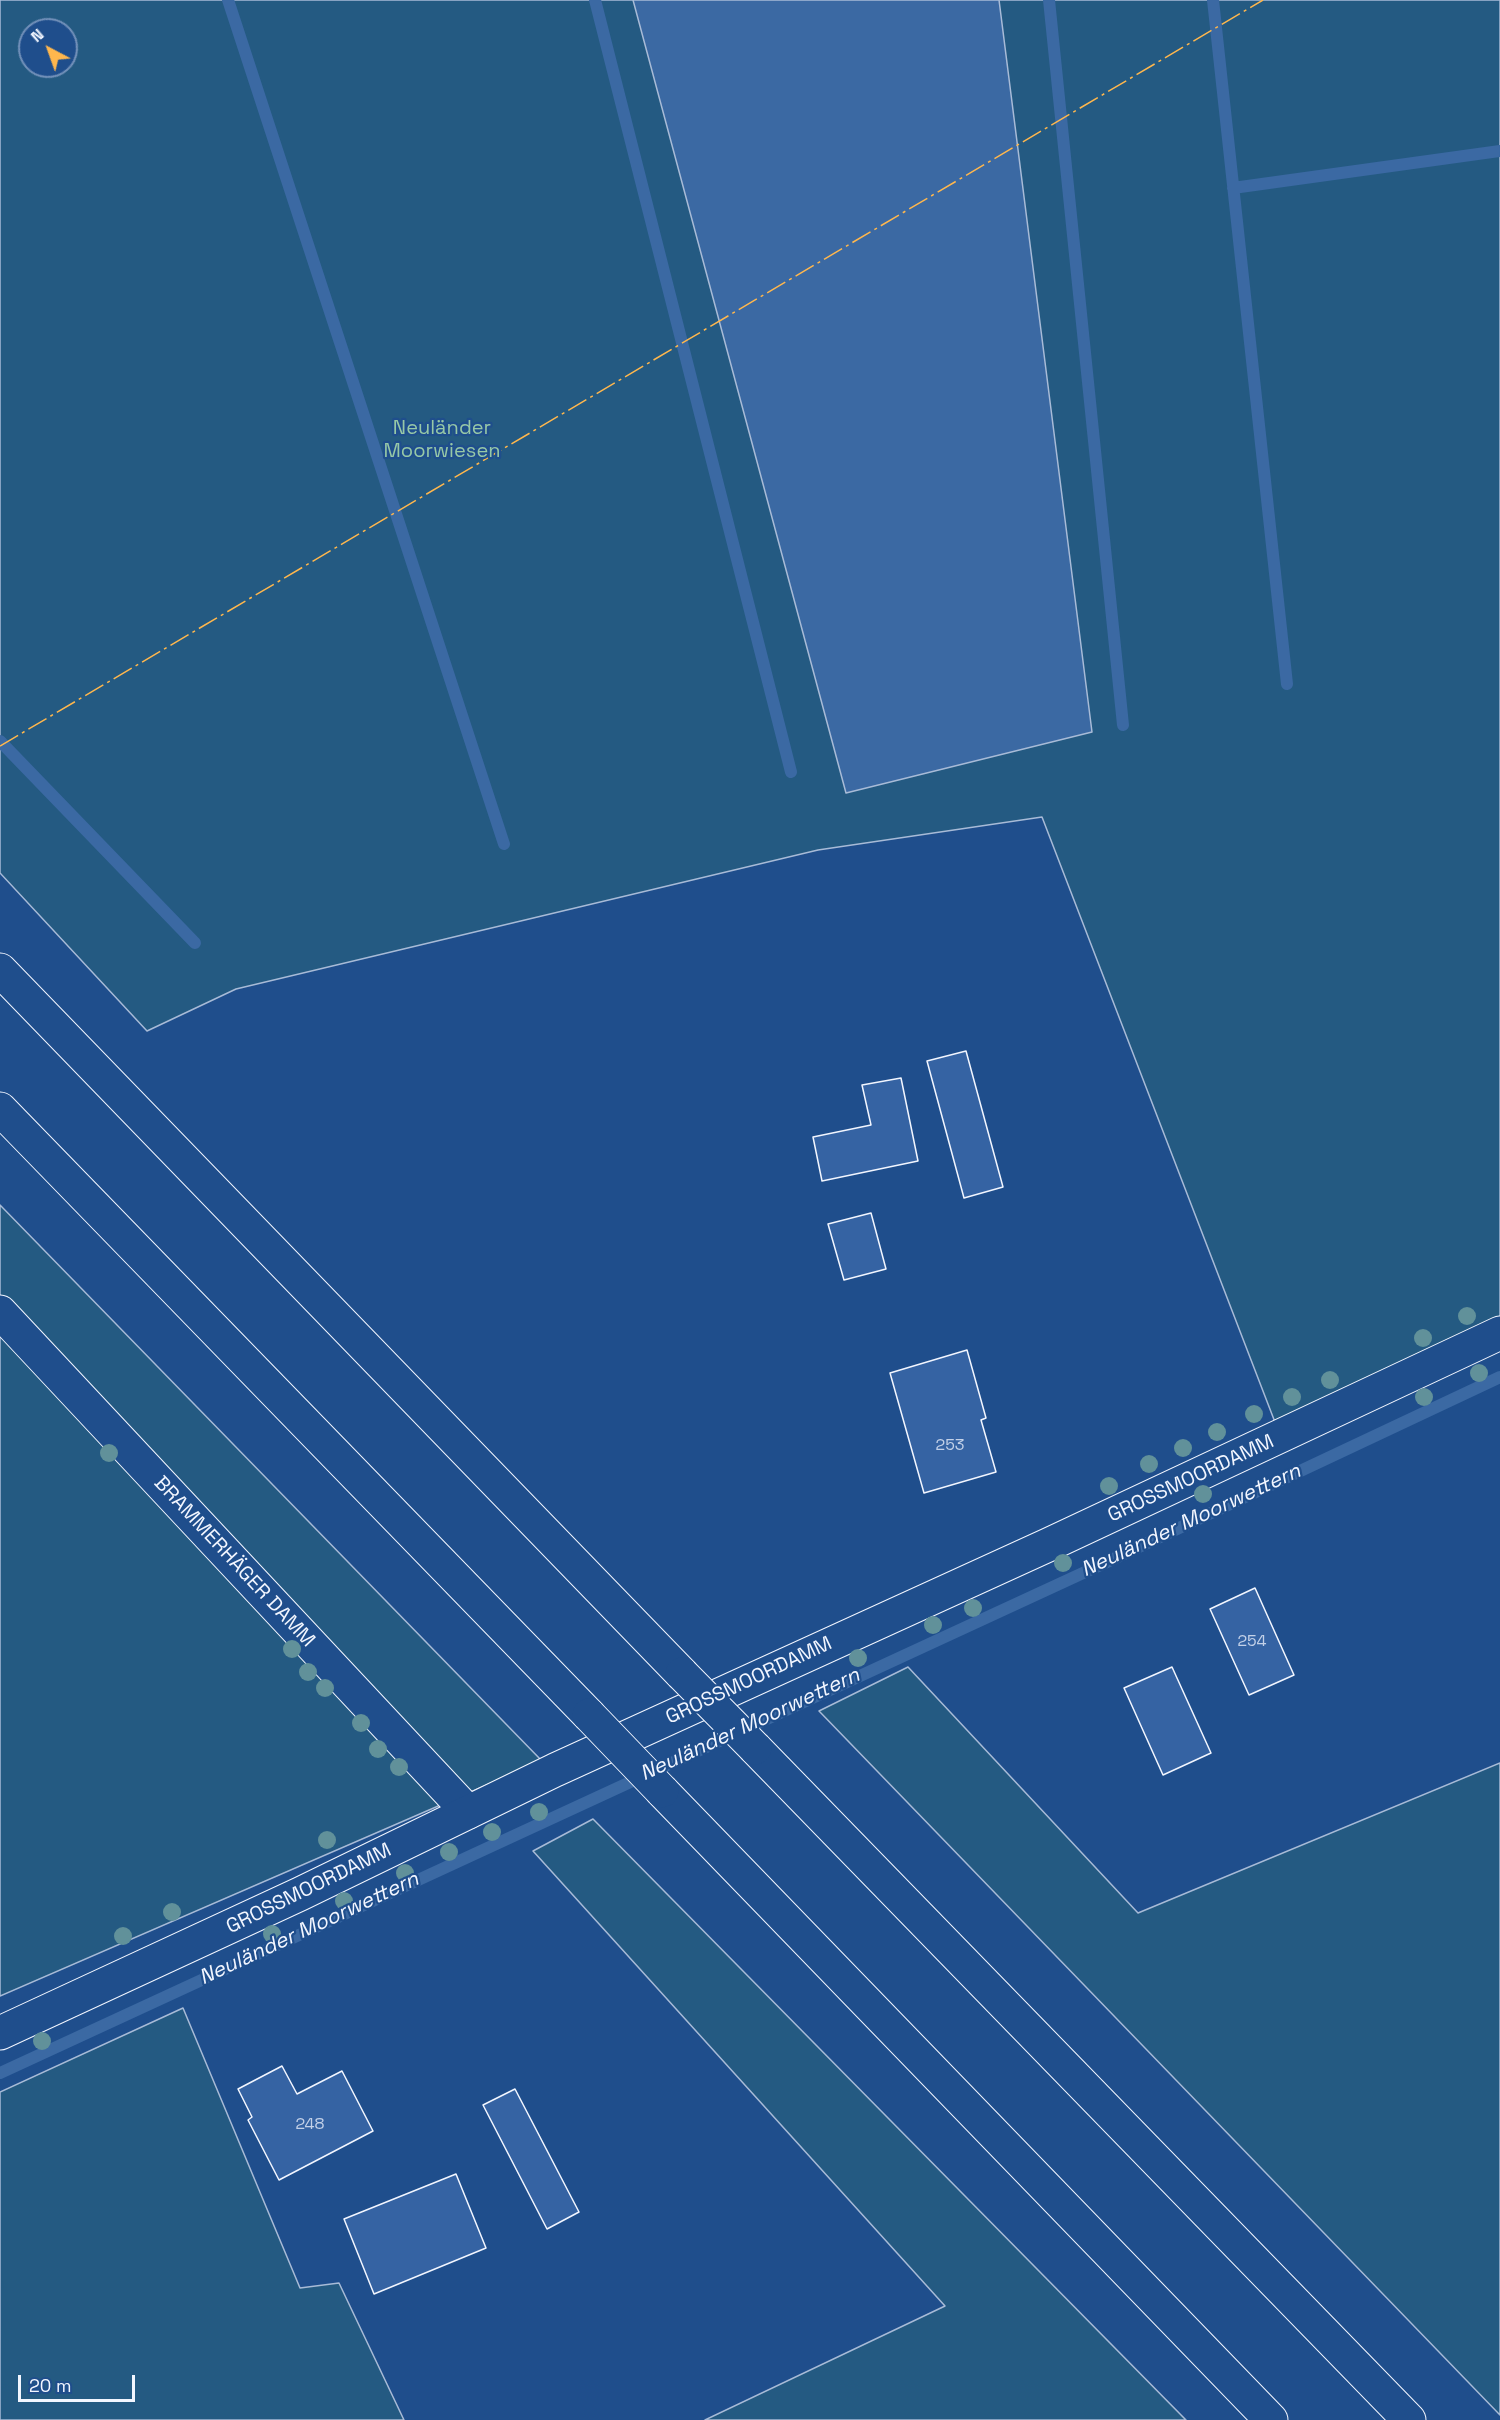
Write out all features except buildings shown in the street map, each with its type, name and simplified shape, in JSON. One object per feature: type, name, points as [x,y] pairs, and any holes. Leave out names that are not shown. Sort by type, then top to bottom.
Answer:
[{"type":"main road","points":[[0,970],[1409,2420]]},
{"type":"main road","points":[[0,1109],[1271,2420]]},
{"type":"main road","name":"BRAMMERHÄGER DAMM","points":[[0,1312],[468,1812]]},
{"type":"main road","name":"GROSSMOORDAMM","points":[[0,2034],[773,1669],[1048,1545],[1500,1333]]},
{"type":"green space","name":"Neuländer Moorwiesen","points":[[0,0],[1500,0],[1500,1346],[1283,1443],[1042,817],[818,850],[236,989],[147,1031],[0,873]]},
{"type":"green space","points":[[0,1205],[542,1761],[0,1996]]},
{"type":"green space","points":[[908,1667],[1138,1913],[1500,1763],[1500,2415],[819,1711]]},
{"type":"green space","points":[[593,1819],[1186,2420],[705,2420],[945,2306],[533,1851]]},
{"type":"green space","points":[[183,2008],[300,2288],[339,2283],[404,2420],[0,2420],[0,2092]]},
{"type":"shaded area","points":[[633,0],[999,0],[1092,732],[846,793]]},
{"type":"waterway","points":[[228,0],[504,844]]},
{"type":"waterway","points":[[595,0],[791,772]]},
{"type":"waterway","points":[[1049,0],[1123,725]]},
{"type":"waterway","points":[[1213,0],[1287,684]]},
{"type":"waterway","points":[[1233,188],[1500,151]]},
{"type":"waterway","points":[[0,741],[195,943]]},
{"type":"waterway","name":"Neuländer Moorwettern","points":[[0,2073],[1109,1561],[1500,1377]]},
{"type":"power","points":[[0,746],[1263,0]]}]
